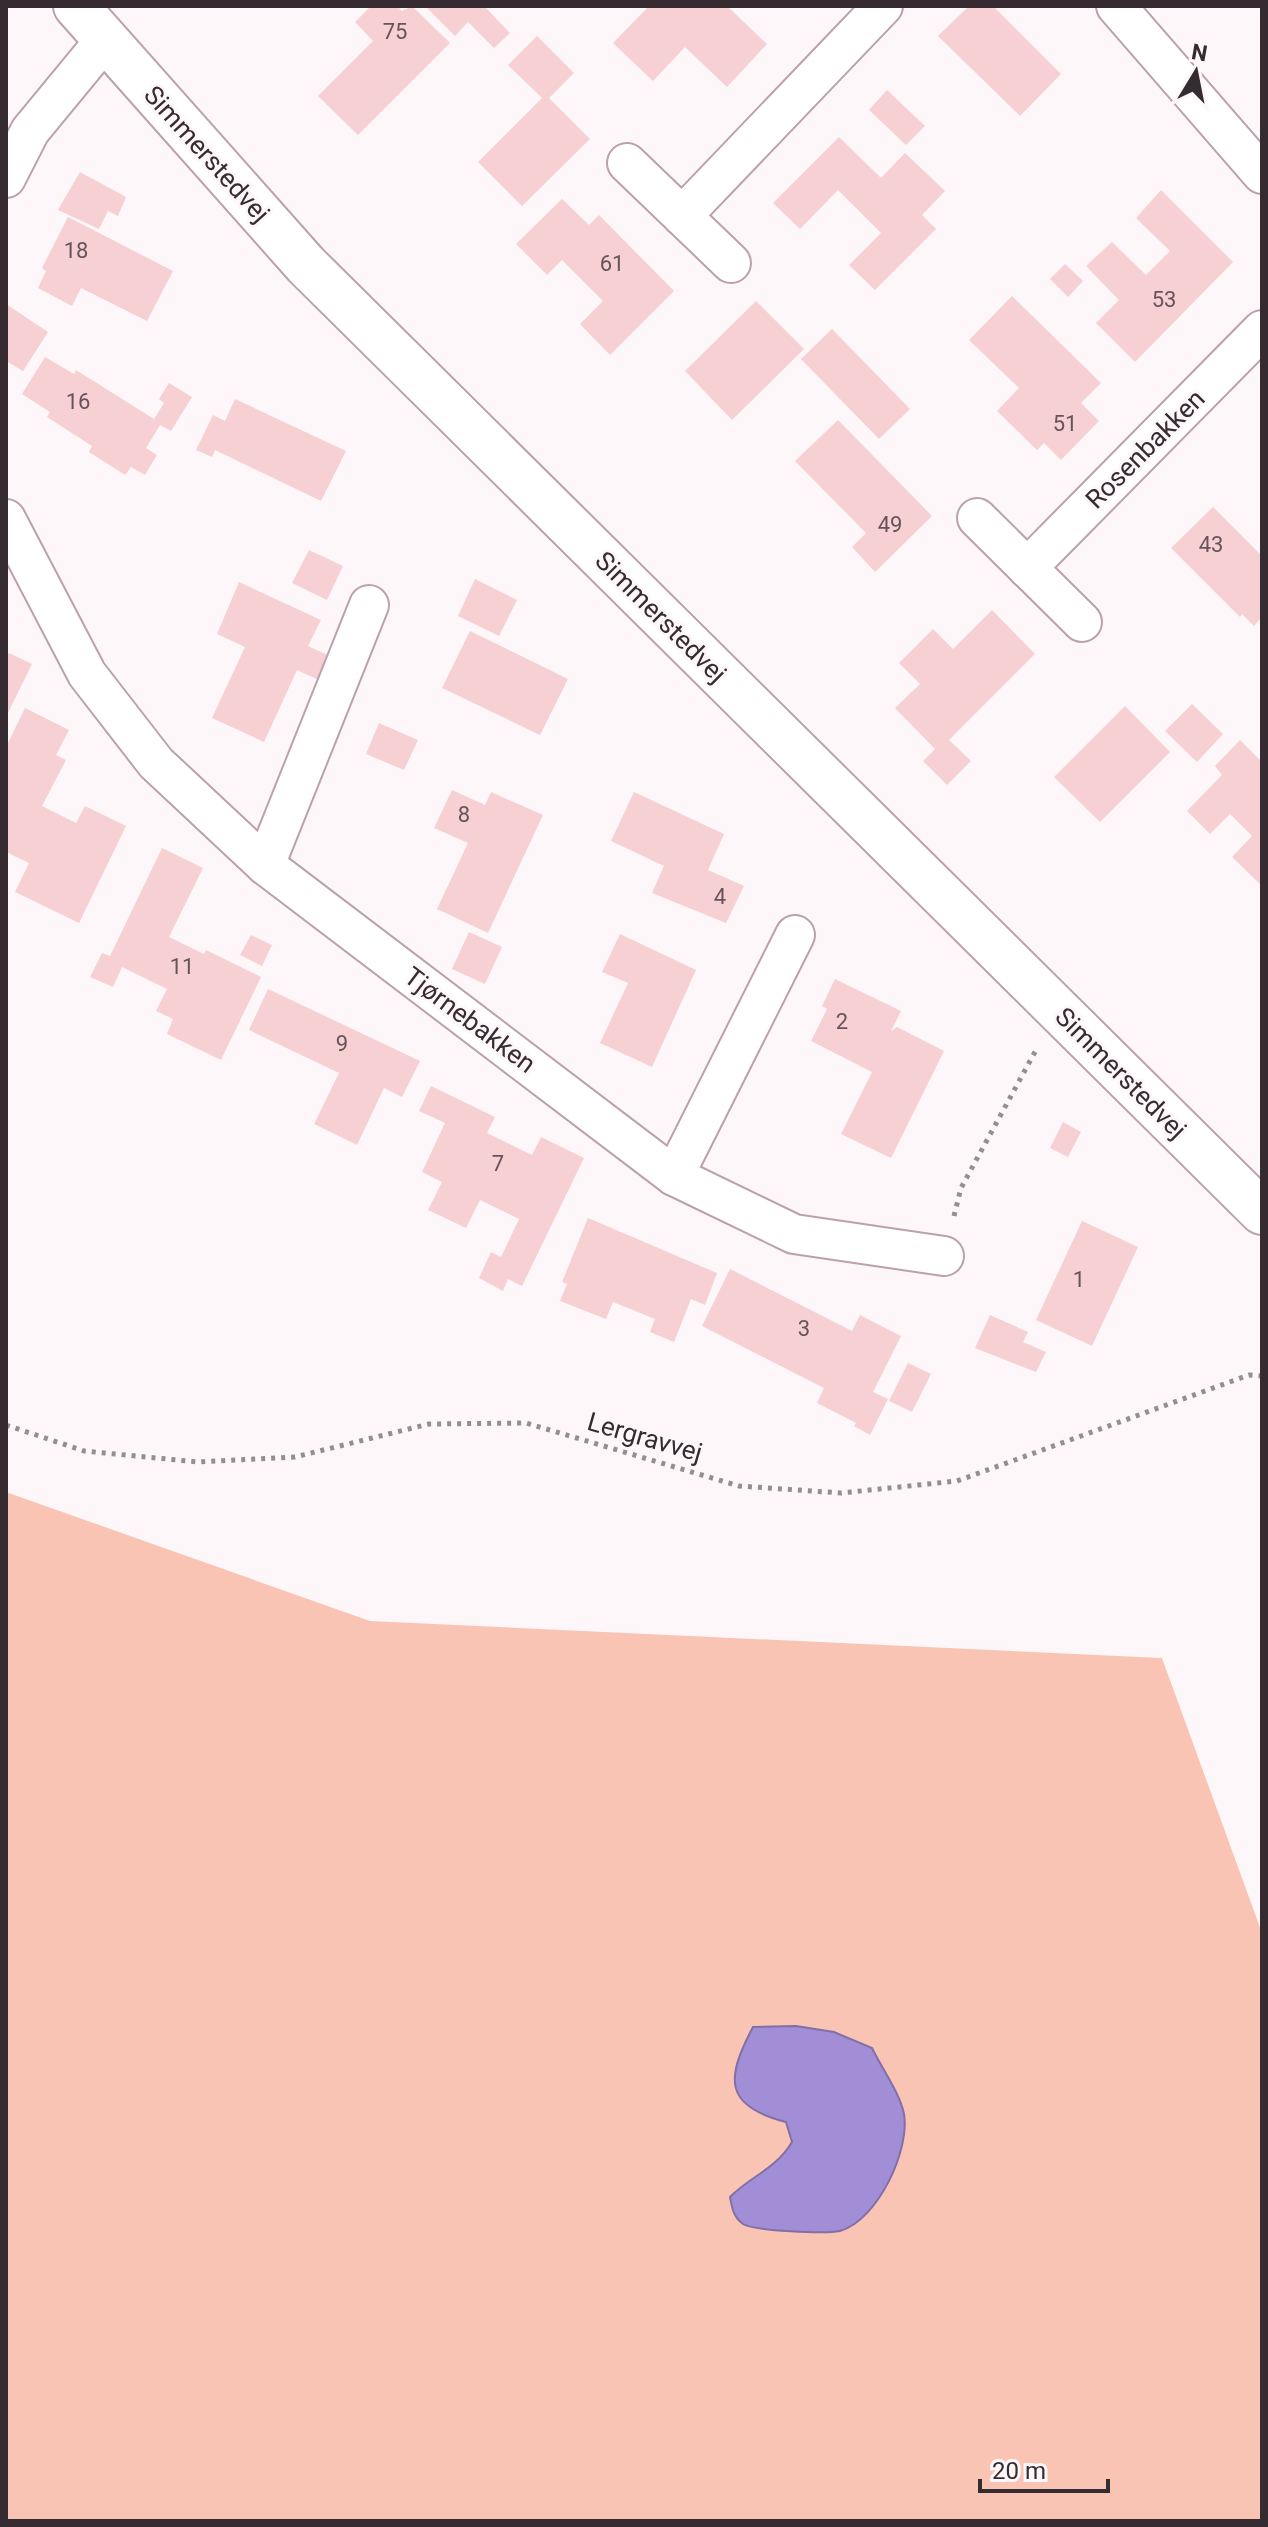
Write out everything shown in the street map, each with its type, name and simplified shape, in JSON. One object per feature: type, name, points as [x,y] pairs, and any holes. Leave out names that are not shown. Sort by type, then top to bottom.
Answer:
[{"type":"street","name":"Simmerstedvej","points":[[76,6],[306,265],[1262,1212]]},
{"type":"street","points":[[682,216],[883,6]]},
{"type":"street","points":[[1116,6],[1262,174]]},
{"type":"street","points":[[6,178],[30,131],[105,40]]},
{"type":"street","points":[[627,163],[731,263]]},
{"type":"street","name":"Rosenbakken","points":[[1027,568],[1262,330]]},
{"type":"street","points":[[977,518],[1082,622]]},
{"type":"street","name":"Tjørnebakken","points":[[6,519],[87,674],[156,763],[265,865],[674,1176],[794,1234],[944,1256]]},
{"type":"street","points":[[265,865],[369,605]]},
{"type":"street","points":[[674,1176],[795,935]]},
{"type":"path","points":[[944,1256],[961,1188],[1029,1059],[1063,1015]]},
{"type":"path","name":"Lergravvej","points":[[6,1425],[84,1451],[198,1462],[295,1457],[429,1424],[526,1423],[739,1486],[841,1493],[957,1481],[1249,1375],[1262,1376]]},
{"type":"shaded area","points":[[6,1492],[370,1621],[1162,1658],[1262,1933],[1262,2521],[6,2521]]},
{"type":"shaded area","points":[[796,2026],[834,2032],[872,2048],[904,2114],[902,2146],[879,2199],[854,2224],[840,2231],[790,2231],[750,2226],[737,2218],[731,2204],[730,2197],[779,2159],[792,2142],[786,2122],[750,2108],[741,2098],[736,2088],[738,2061],[753,2027]]},
{"type":"building","points":[[371,6],[397,6],[402,11],[412,6],[450,43],[358,135],[318,96],[373,41],[355,22]]},
{"type":"building","points":[[425,6],[484,6],[510,33],[494,48],[468,22],[455,36]]},
{"type":"building","points":[[649,6],[727,6],[767,44],[727,87],[685,47],[653,81],[613,43]]},
{"type":"building","points":[[969,6],[993,6],[1061,74],[1020,116],[938,36]]},
{"type":"building","points":[[537,36],[574,73],[549,98],[590,139],[522,206],[478,162],[542,98],[508,65]]},
{"type":"building","points":[[887,90],[925,126],[906,145],[869,110]]},
{"type":"building","points":[[839,137],[881,178],[905,153],[945,191],[922,215],[936,229],[875,290],[849,265],[881,233],[838,190],[800,229],[773,203]]},
{"type":"building","points":[[80,172],[126,197],[118,216],[108,211],[99,229],[58,210]]},
{"type":"building","points":[[1161,190],[1233,262],[1135,362],[1096,323],[1119,300],[1086,266],[1112,242],[1146,275],[1170,251],[1136,218]]},
{"type":"building","points":[[562,199],[589,225],[599,215],[674,291],[610,355],[580,324],[603,301],[562,260],[547,275],[516,244]]},
{"type":"building","points":[[68,217],[173,271],[147,321],[81,288],[72,306],[38,288],[46,271],[42,268]]},
{"type":"building","points":[[1065,264],[1083,281],[1068,297],[1050,279]]},
{"type":"building","points":[[1012,296],[1101,383],[1081,403],[1099,421],[1061,460],[1044,443],[1037,450],[997,411],[1019,388],[969,340]]},
{"type":"building","points":[[756,301],[804,349],[732,420],[685,371]]},
{"type":"building","points":[[6,304],[48,332],[23,371],[6,361]]},
{"type":"building","points":[[832,329],[910,409],[879,439],[801,359]]},
{"type":"building","points":[[45,357],[74,374],[76,370],[154,419],[164,403],[159,399],[169,383],[192,397],[171,431],[160,425],[146,448],[157,455],[145,475],[131,467],[125,475],[89,452],[92,446],[47,417],[50,412],[22,394]]},
{"type":"building","points":[[235,399],[346,451],[321,501],[215,450],[212,457],[196,450],[213,415],[225,421]]},
{"type":"building","points":[[838,420],[932,516],[875,572],[852,547],[866,533],[795,461]]},
{"type":"building","points":[[1213,507],[1262,556],[1262,617],[1254,626],[1242,614],[1240,617],[1171,548]]},
{"type":"building","points":[[309,550],[343,566],[327,600],[292,583]]},
{"type":"building","points":[[475,579],[517,600],[499,636],[458,616]]},
{"type":"building","points":[[239,582],[321,620],[308,646],[332,657],[321,681],[297,670],[264,742],[212,718],[245,647],[217,634]]},
{"type":"building","points":[[992,610],[1035,654],[949,740],[971,761],[947,785],[923,761],[935,749],[895,708],[920,684],[899,663],[933,629],[953,649]]},
{"type":"building","points":[[470,631],[568,679],[540,735],[442,688]]},
{"type":"building","points":[[9,653],[32,664],[6,717],[6,659]]},
{"type":"building","points":[[1192,704],[1223,734],[1197,762],[1165,731]]},
{"type":"building","points":[[1125,706],[1170,752],[1100,822],[1054,777]]},
{"type":"building","points":[[25,708],[69,730],[56,755],[66,760],[42,806],[76,823],[85,806],[126,826],[79,923],[15,892],[29,863],[6,852],[6,747]]},
{"type":"building","points":[[379,723],[418,740],[404,770],[366,754]]},
{"type":"building","points":[[1240,740],[1262,762],[1262,886],[1232,857],[1252,836],[1230,814],[1210,834],[1187,811],[1222,775],[1215,766]]},
{"type":"building","points":[[452,790],[485,805],[491,792],[543,815],[488,933],[437,909],[468,843],[434,828]]},
{"type":"building","points":[[634,792],[724,834],[708,870],[744,886],[726,923],[652,893],[664,866],[611,841]]},
{"type":"building","points":[[162,848],[203,868],[169,937],[204,954],[206,950],[261,977],[221,1060],[167,1034],[173,1019],[156,1011],[167,989],[122,967],[113,987],[90,977],[102,953],[110,956]]},
{"type":"building","points":[[469,932],[502,947],[485,984],[452,969]]},
{"type":"building","points":[[620,934],[696,970],[652,1067],[600,1043],[628,983],[602,972]]},
{"type":"building","points":[[251,935],[272,945],[262,966],[240,955]]},
{"type":"building","points":[[835,979],[901,1011],[891,1031],[897,1027],[944,1051],[891,1158],[841,1134],[872,1072],[811,1041],[827,1009],[822,1006]]},
{"type":"building","points":[[268,989],[420,1061],[402,1097],[384,1088],[357,1145],[314,1124],[339,1073],[249,1030]]},
{"type":"building","points":[[431,1086],[495,1117],[487,1133],[532,1155],[541,1137],[584,1158],[522,1286],[508,1279],[503,1291],[479,1278],[491,1252],[501,1257],[519,1219],[480,1200],[466,1228],[428,1210],[442,1182],[422,1172],[445,1123],[419,1111]]},
{"type":"building","points":[[1063,1122],[1081,1132],[1068,1157],[1050,1148]]},
{"type":"building","points":[[588,1218],[717,1273],[705,1305],[691,1299],[674,1342],[650,1332],[655,1319],[613,1302],[606,1319],[560,1301],[567,1284],[562,1282]]},
{"type":"building","points":[[1082,1221],[1138,1247],[1092,1346],[1036,1320]]},
{"type":"building","points":[[730,1269],[852,1331],[860,1315],[901,1336],[873,1392],[888,1399],[870,1435],[854,1426],[856,1423],[817,1403],[824,1388],[702,1326]]},
{"type":"building","points":[[990,1315],[1028,1332],[1023,1342],[1046,1352],[1036,1372],[975,1348]]},
{"type":"building","points":[[908,1363],[931,1374],[912,1412],[889,1401]]}]
